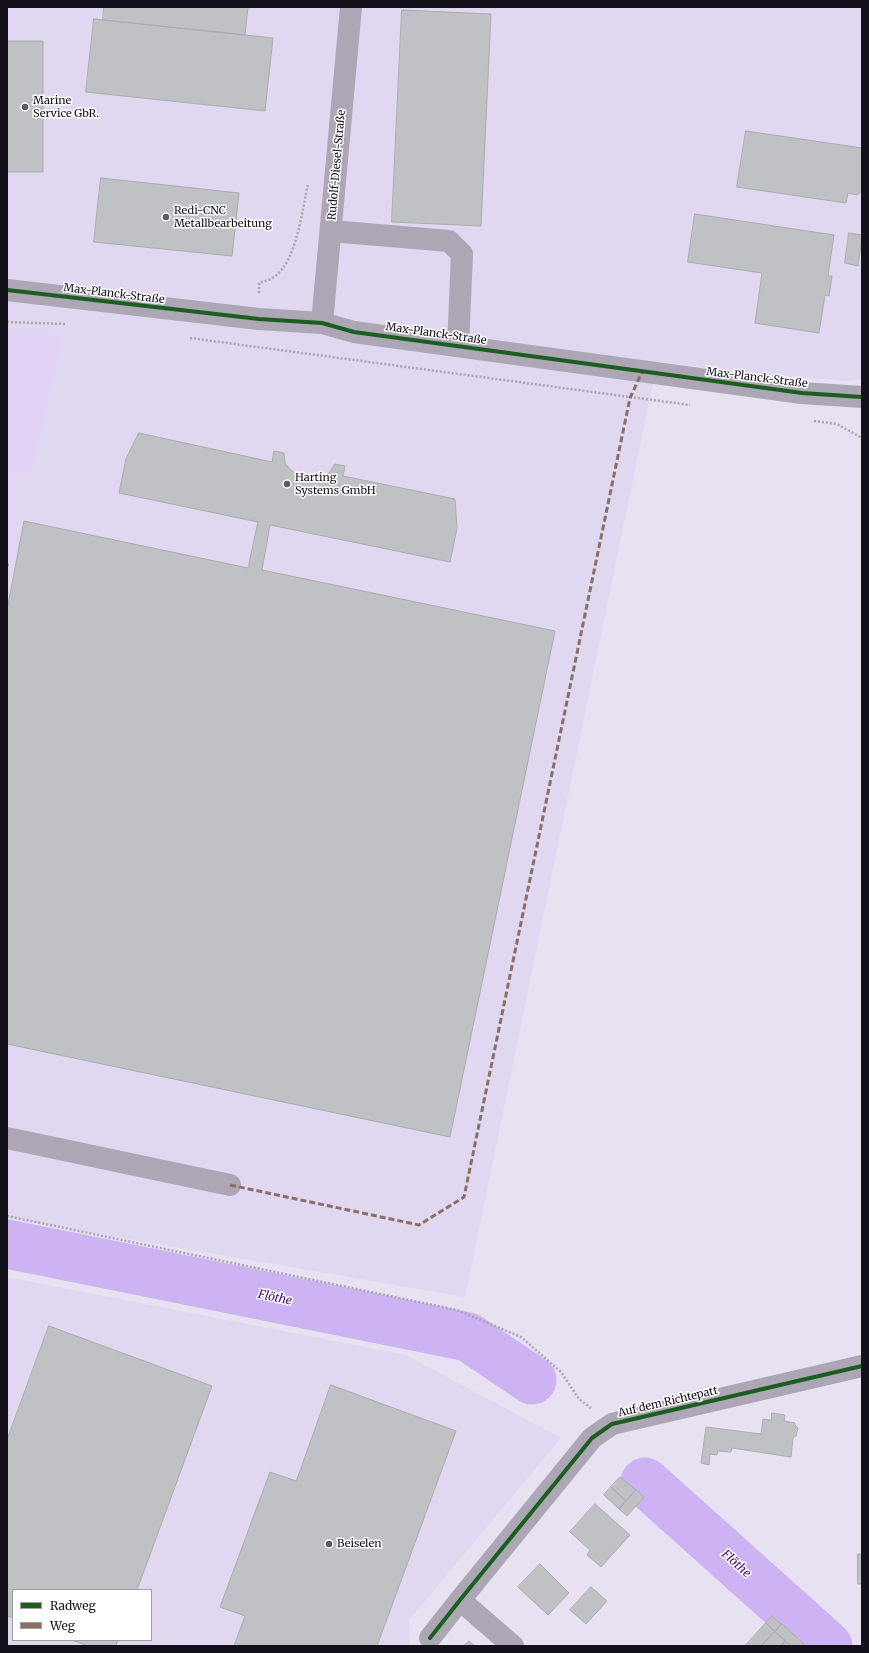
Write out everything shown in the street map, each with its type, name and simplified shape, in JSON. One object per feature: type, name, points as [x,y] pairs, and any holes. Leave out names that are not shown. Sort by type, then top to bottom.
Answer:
[{"type":"street","name":"Rudolf-Diesel-Straße","points":[[322,323],[351,7]]},
{"type":"street","points":[[331,231],[449,240],[462,254],[458,346]]},
{"type":"street","name":"Max-Planck-Straße","points":[[7,290],[259,320],[322,323],[354,332],[802,393],[862,397]]},
{"type":"street","points":[[7,1138],[230,1185]]},
{"type":"street","name":"Auf dem Richtepatt","points":[[430,1638],[592,1438],[612,1424],[862,1366]]},
{"type":"street","points":[[460,1600],[514,1646]]},
{"type":"path","points":[[255,347],[259,320],[259,283],[274,277],[288,260],[294,247],[309,177]]},
{"type":"path","points":[[7,322],[67,324]]},
{"type":"path","points":[[184,338],[691,405]]},
{"type":"path","points":[[814,421],[837,424],[862,438]]},
{"type":"path","points":[[7,1216],[458,1310],[521,1337],[561,1372],[579,1399],[612,1424]]},
{"type":"shaded area","points":[[7,7],[862,7],[862,379],[847,381],[749,373],[657,362],[465,1297],[7,1218],[7,469],[30,474],[64,332],[7,329]]},
{"type":"shaded area","points":[[7,329],[64,332],[31,474],[7,469]]},
{"type":"shaded area","points":[[7,1277],[406,1355],[561,1438],[409,1620],[410,1646],[7,1646]]},
{"type":"building","points":[[104,7],[248,7],[245,35],[103,20]]},
{"type":"building","points":[[402,10],[491,14],[481,226],[392,222]]},
{"type":"building","points":[[94,19],[273,38],[265,111],[86,92]]},
{"type":"building","name":"Marine Service GbR.","points":[[7,41],[43,41],[43,172],[7,172]]},
{"type":"building","points":[[746,131],[862,148],[862,191],[857,195],[848,193],[846,203],[737,187]]},
{"type":"building","name":"Redi-CNC Metallbearbeitung","points":[[101,178],[239,193],[232,256],[94,242]]},
{"type":"building","points":[[695,214],[834,235],[828,276],[832,276],[829,296],[825,295],[819,333],[755,323],[762,273],[688,262]]},
{"type":"building","points":[[849,233],[862,235],[858,266],[845,263]]},
{"type":"building","points":[[139,433],[272,462],[274,451],[284,453],[285,463],[292,471],[301,477],[311,479],[321,477],[329,473],[335,464],[345,466],[343,476],[455,499],[457,528],[450,562],[270,525],[262,570],[555,631],[450,1137],[7,1044],[7,610],[24,521],[248,568],[258,522],[119,493],[126,459]]},
{"type":"building","points":[[49,1326],[212,1386],[137,1589],[12,1589],[12,1618],[7,1616],[7,1440]]},
{"type":"building","name":"Beiselen","points":[[331,1385],[456,1431],[377,1646],[234,1646],[245,1616],[220,1607],[270,1472],[296,1481]]},
{"type":"building","points":[[772,1413],[785,1415],[784,1421],[795,1423],[798,1428],[796,1436],[793,1438],[791,1457],[732,1448],[731,1452],[718,1451],[717,1455],[710,1454],[709,1465],[701,1463],[706,1427],[761,1434],[763,1419],[771,1420]]},
{"type":"building","points":[[620,1477],[636,1490],[626,1501],[611,1487]]},
{"type":"building","points":[[611,1487],[626,1501],[619,1509],[604,1495]]},
{"type":"building","points":[[636,1490],[644,1497],[627,1516],[619,1509]]},
{"type":"building","points":[[595,1504],[630,1535],[601,1567],[587,1555],[590,1550],[570,1532]]},
{"type":"building","points":[[858,1554],[862,1554],[862,1584],[858,1584]]},
{"type":"building","points":[[540,1564],[569,1593],[548,1615],[518,1587]]},
{"type":"building","points":[[591,1587],[607,1601],[586,1624],[570,1610]]},
{"type":"building","points":[[772,1616],[781,1624],[775,1632],[766,1623]]},
{"type":"building","points":[[766,1623],[775,1631],[761,1646],[747,1646],[746,1645]]},
{"type":"building","points":[[782,1624],[804,1644],[802,1646],[791,1646],[775,1632]]},
{"type":"building","points":[[775,1632],[786,1641],[781,1646],[761,1646]]},
{"type":"building","points":[[75,1641],[118,1641],[116,1646],[88,1646]]},
{"type":"building","points":[[469,1641],[475,1646],[464,1646]]},
{"type":"building","points":[[785,1641],[791,1646],[781,1646]]},
{"type":"waterway","name":"Flöthe","points":[[7,1244],[468,1337],[532,1380]]},
{"type":"waterway","name":"Flöthe","points":[[645,1482],[828,1646]]},
{"type":"marked path","points":[[230,1185],[419,1225],[464,1197],[630,398],[642,372]]},
{"type":"cycle path","points":[[7,290],[259,319],[322,323],[354,332],[802,393],[862,397]]},
{"type":"cycle path","points":[[430,1638],[592,1438],[612,1424],[862,1366]]},
{"type":"place","name":"Marine Service GbR.","points":[[25,107]]},
{"type":"place","name":"Redi-CNC Metallbearbeitung","points":[[166,217]]},
{"type":"place","name":"Harting Systems GmbH","points":[[287,484]]},
{"type":"place","name":"Beiselen","points":[[329,1544]]}]
